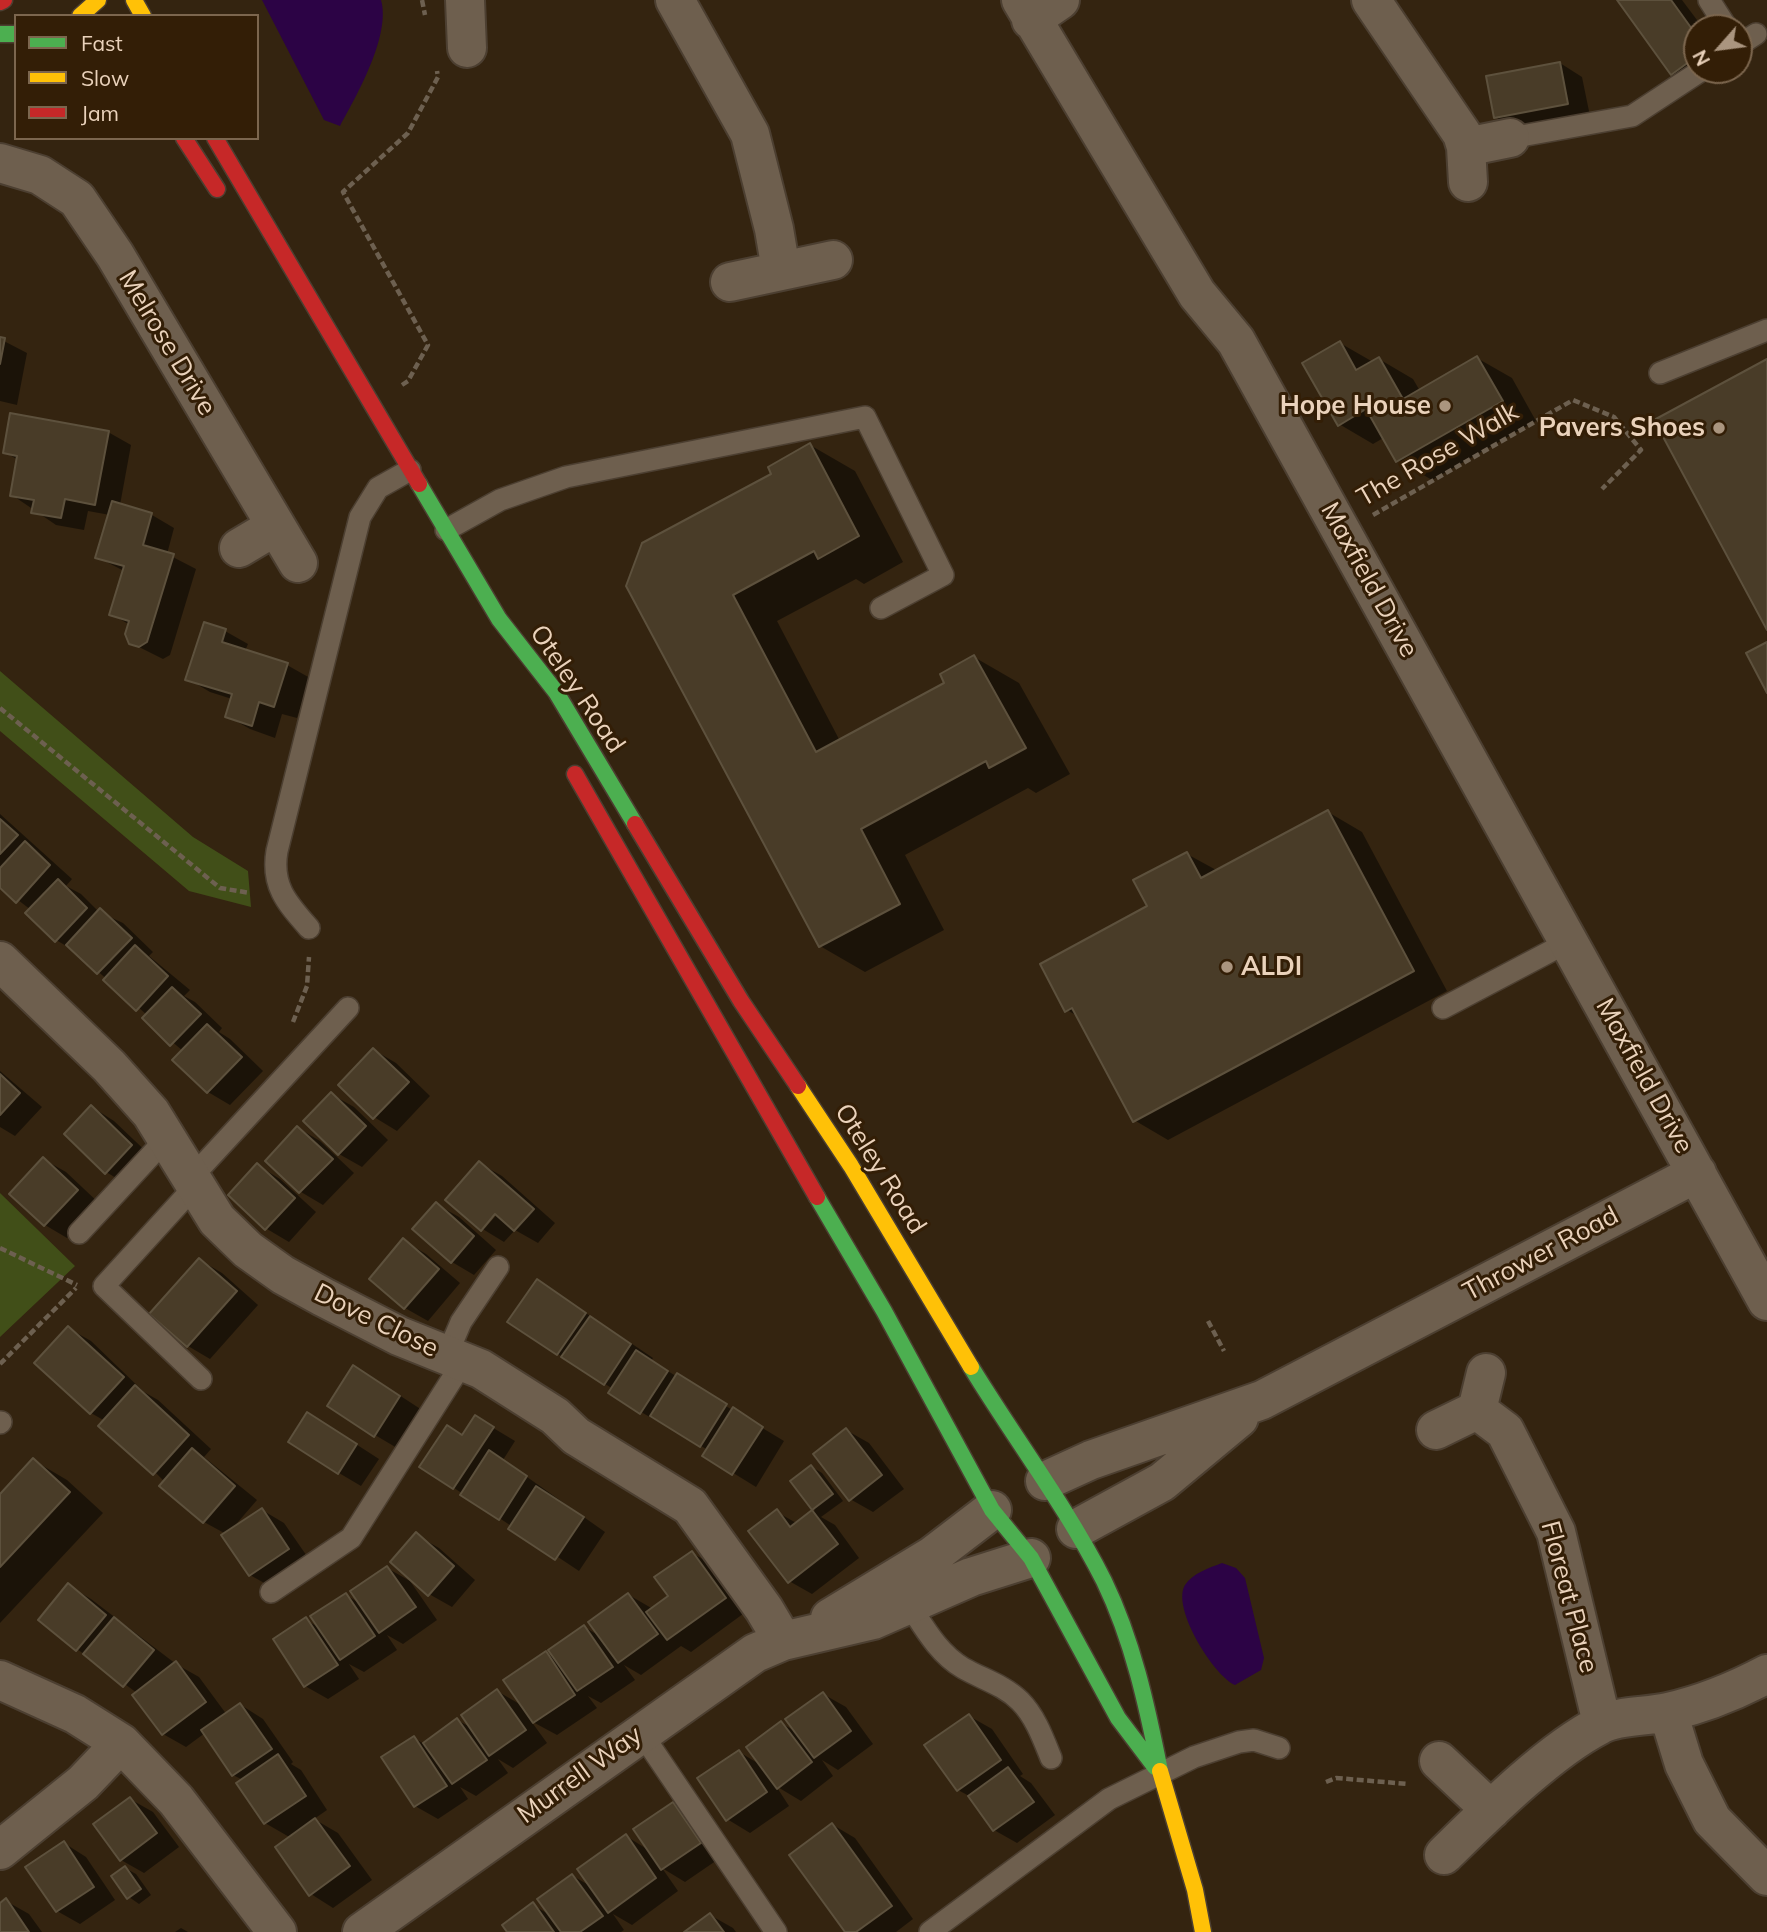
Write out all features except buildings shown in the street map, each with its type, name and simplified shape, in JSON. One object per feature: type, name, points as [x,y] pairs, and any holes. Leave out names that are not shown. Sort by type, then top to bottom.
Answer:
[{"type":"main road","points":[[82,14],[98,0]]},
{"type":"main road","points":[[185,140],[226,201]]},
{"type":"main road","name":"Oteley Road","points":[[216,140],[499,619],[556,692],[741,1001],[851,1166],[1040,1484],[1105,1584],[1144,1689],[1160,1773],[1195,1890],[1203,1932]]},
{"type":"main road","points":[[263,251],[314,306]]},
{"type":"main road","name":"Oteley Road","points":[[499,619],[525,680]]},
{"type":"main road","name":"Oteley Road","points":[[570,765],[747,1078],[997,1507],[1037,1555],[1118,1718],[1160,1773]]},
{"type":"street","points":[[451,56],[465,0]]},
{"type":"street","points":[[675,0],[750,134],[774,229],[781,270]]},
{"type":"street","points":[[1371,0],[1462,134],[1467,165],[1510,138]]},
{"type":"street","name":"Maxfield Drive","points":[[1037,7],[1197,294],[1236,341],[1697,1173]]},
{"type":"street","name":"Melrose Drive","points":[[0,163],[40,175],[77,199],[115,255],[298,563]]},
{"type":"street","points":[[730,282],[833,260]]},
{"type":"street","points":[[239,548],[276,526]]},
{"type":"street","name":"Dove Close","points":[[0,961],[109,1066],[150,1113],[217,1220],[248,1250],[283,1275],[399,1336],[481,1369],[555,1416],[576,1436],[690,1506],[764,1609],[794,1638]]},
{"type":"street","points":[[1697,1173],[1767,1301]]},
{"type":"street","name":"Thrower Road","points":[[1040,1484],[1091,1460],[1256,1403],[1697,1173]]},
{"type":"street","points":[[1436,1430],[1477,1410],[1486,1373]]},
{"type":"street","name":"Thrower Road","points":[[1070,1533],[1162,1482],[1256,1403]]},
{"type":"street","name":"Floreat Place","points":[[1477,1410],[1505,1431],[1556,1532],[1602,1723]]},
{"type":"street","name":"Murrell Way","points":[[362,1932],[739,1662],[794,1638],[932,1556],[997,1507]]},
{"type":"street","name":"Murrell Way","points":[[794,1638],[873,1620],[971,1577],[1037,1555]]},
{"type":"street","points":[[1444,1855],[1491,1810],[1570,1744],[1602,1723],[1668,1712],[1731,1693],[1767,1674]]},
{"type":"street","points":[[0,1680],[75,1714],[121,1742],[176,1800],[276,1932]]},
{"type":"street","points":[[1668,1712],[1684,1764],[1712,1820],[1767,1876]]},
{"type":"street","points":[[0,1850],[83,1783],[121,1742]]},
{"type":"street","points":[[1444,1766],[1491,1810]]},
{"type":"lane","points":[[1510,138],[1632,116],[1683,82]]},
{"type":"lane","points":[[1660,373],[1767,330]]},
{"type":"lane","points":[[446,530],[500,500],[566,477],[865,417],[943,575],[881,608]]},
{"type":"lane","points":[[309,928],[282,897],[274,867],[276,851],[360,517],[379,488],[410,470]]},
{"type":"lane","points":[[1443,1007],[1570,941]]},
{"type":"lane","points":[[201,1379],[104,1286],[348,1008]]},
{"type":"lane","points":[[79,1233],[166,1139]]},
{"type":"lane","points":[[271,1592],[351,1538],[455,1359],[461,1322],[498,1267]]},
{"type":"lane","points":[[910,1606],[934,1643],[961,1667],[996,1683],[1020,1701],[1037,1724],[1051,1758]]},
{"type":"lane","points":[[640,1731],[776,1932]]},
{"type":"lane","points":[[930,1932],[1109,1799],[1194,1757],[1239,1742],[1254,1740],[1279,1748]]},
{"type":"path","points":[[422,0],[427,26]]},
{"type":"path","points":[[408,381],[428,345],[343,192],[408,133],[451,56]]},
{"type":"path","name":"The Rose Walk","points":[[1368,518],[1573,400],[1614,416],[1641,450],[1602,489]]},
{"type":"path","points":[[0,708],[220,888],[282,897]]},
{"type":"path","points":[[0,1248],[78,1286]]},
{"type":"path","points":[[1208,1321],[1224,1351]]},
{"type":"path","points":[[1326,1782],[1336,1778],[1429,1786],[1444,1766]]},
{"type":"green space","points":[[0,671],[193,837],[248,871],[251,907],[189,891],[0,731]]},
{"type":"green space","points":[[0,1193],[75,1266],[0,1337]]},
{"type":"shaded area","points":[[262,0],[381,0],[383,14],[377,47],[363,82],[340,126],[324,120]]},
{"type":"shaded area","points":[[1222,1563],[1236,1568],[1245,1578],[1264,1658],[1261,1670],[1235,1685],[1216,1669],[1197,1640],[1189,1624],[1182,1596],[1185,1585],[1192,1577]]},
{"type":"traffic: fast","points":[[0,34],[14,34]]},
{"type":"traffic: fast","points":[[419,484],[499,619],[556,692],[635,824]]},
{"type":"traffic: fast","points":[[817,1197],[884,1311],[992,1510],[1031,1558],[1118,1718],[1155,1767]]},
{"type":"traffic: fast","points":[[971,1367],[1057,1499],[1104,1581],[1131,1650],[1160,1771]]},
{"type":"traffic: slow","points":[[82,14],[98,0]]},
{"type":"traffic: slow","points":[[134,0],[142,14]]},
{"type":"traffic: slow","points":[[798,1086],[851,1166],[971,1367]]},
{"type":"traffic: slow","points":[[1160,1771],[1195,1890],[1203,1932]]},
{"type":"traffic: jam","points":[[0,2],[4,0]]},
{"type":"traffic: jam","points":[[185,140],[217,189]]},
{"type":"traffic: jam","points":[[216,140],[419,484]]},
{"type":"traffic: jam","points":[[575,774],[817,1197]]},
{"type":"traffic: jam","points":[[635,824],[741,1001],[798,1086]]},
{"type":"place","name":"Hope House","points":[[1445,406]]},
{"type":"place","name":"Pavers Shoes","points":[[1719,428]]},
{"type":"place","name":"ALDI","points":[[1227,967]]}]
